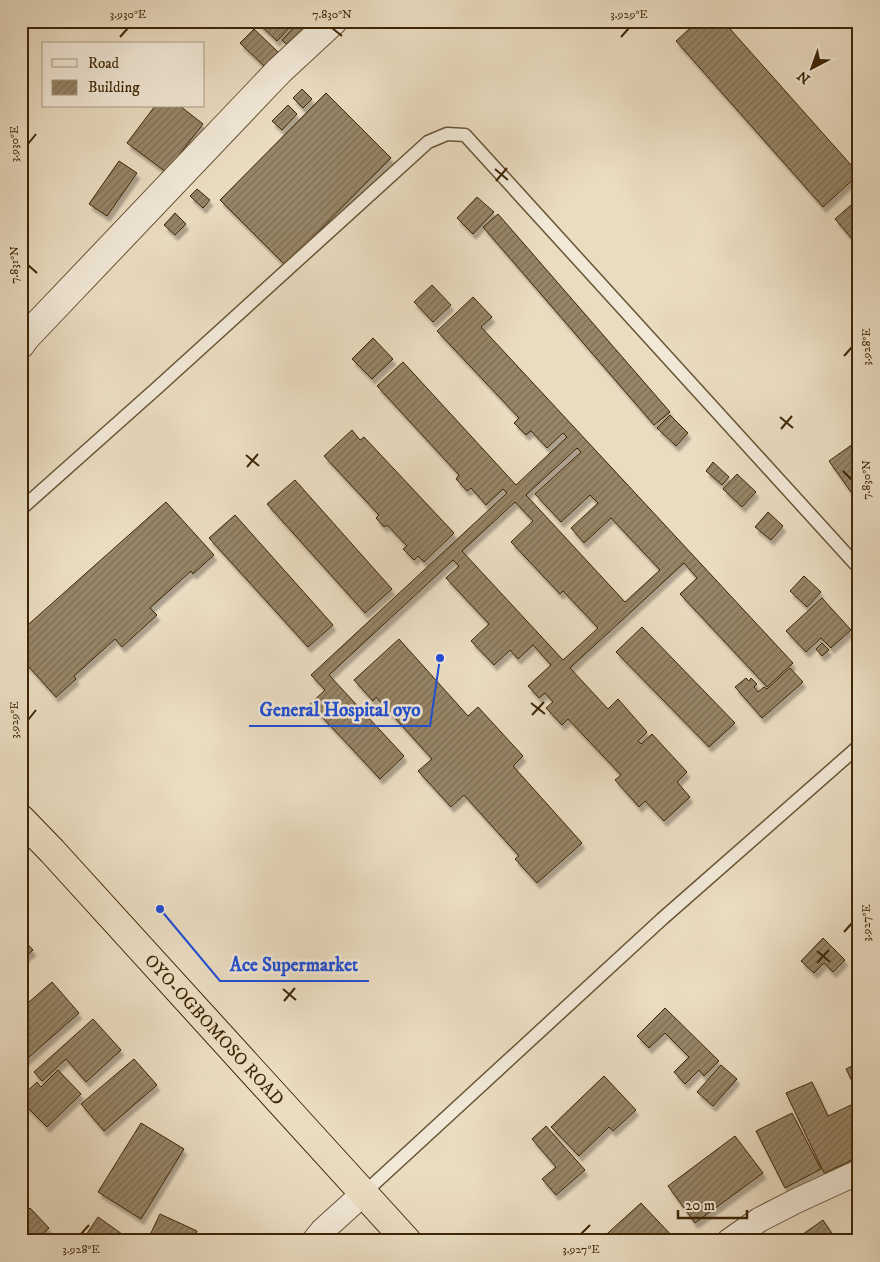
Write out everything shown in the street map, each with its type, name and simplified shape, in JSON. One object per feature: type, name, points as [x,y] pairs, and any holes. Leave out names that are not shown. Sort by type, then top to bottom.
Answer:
[{"type":"highway","name":"OYO-OGBOMOSO ROAD","points":[[21,819],[407,1241]]},
{"type":"street","points":[[21,344],[279,71],[333,21]]},
{"type":"street","points":[[729,1241],[759,1220],[796,1200],[859,1172]]},
{"type":"street","points":[[314,1241],[322,1231],[364,1193]]},
{"type":"lane","points":[[21,508],[164,382],[428,142],[447,134],[465,135],[859,568]]},
{"type":"lane","points":[[364,1193],[662,919],[859,746]]},
{"type":"building","points":[[256,21],[296,21],[277,41]]},
{"type":"building","points":[[300,21],[306,21],[314,29],[293,51],[282,40]]},
{"type":"building","points":[[698,21],[723,21],[859,174],[823,207],[676,41]]},
{"type":"building","points":[[254,29],[278,52],[264,66],[240,43]]},
{"type":"building","points":[[302,89],[312,99],[303,108],[293,98]]},
{"type":"building","points":[[326,93],[391,158],[285,265],[220,200]]},
{"type":"building","points":[[288,105],[297,114],[282,130],[272,121]]},
{"type":"building","points":[[153,108],[183,108],[203,124],[166,172],[127,143]]},
{"type":"building","points":[[119,161],[137,173],[107,216],[89,204]]},
{"type":"building","points":[[197,189],[210,200],[203,208],[190,196]]},
{"type":"building","points":[[477,197],[494,212],[473,234],[457,218]]},
{"type":"building","points":[[859,198],[859,247],[835,219]]},
{"type":"building","points":[[175,213],[186,224],[175,235],[164,225]]},
{"type":"building","points":[[498,214],[670,412],[654,425],[483,227]]},
{"type":"building","points":[[432,285],[451,305],[433,322],[414,302]]},
{"type":"building","points":[[473,297],[492,317],[481,327],[793,663],[767,687],[680,594],[697,578],[684,563],[570,668],[608,709],[618,699],[647,732],[638,741],[641,744],[652,734],[687,772],[677,782],[690,797],[664,821],[645,801],[639,807],[615,780],[621,775],[568,719],[562,725],[546,708],[553,702],[545,693],[539,698],[528,686],[551,665],[533,645],[518,659],[510,650],[494,665],[471,641],[489,624],[446,578],[459,566],[453,560],[329,675],[404,756],[380,779],[310,704],[325,690],[311,675],[507,493],[503,489],[486,505],[471,488],[467,491],[456,479],[459,475],[377,386],[403,362],[516,485],[567,437],[563,433],[547,448],[531,431],[526,435],[514,423],[519,418],[437,331]],"holes":[[[577,448],[581,452],[535,494],[561,522],[590,495],[598,503],[571,528],[584,543],[611,518],[660,570],[625,602],[526,495]],[[515,502],[533,521],[511,542],[560,594],[563,591],[598,628],[563,660],[462,551]]]},
{"type":"building","points":[[373,338],[393,359],[372,379],[352,359]]},
{"type":"building","points":[[670,415],[688,433],[676,446],[657,428]]},
{"type":"building","points":[[352,430],[360,440],[364,437],[454,533],[424,562],[418,556],[414,560],[403,549],[407,546],[387,525],[384,527],[376,518],[379,515],[324,456]]},
{"type":"building","points":[[853,444],[859,453],[859,486],[851,492],[829,461]]},
{"type":"building","points":[[713,462],[729,477],[722,485],[706,471]]},
{"type":"building","points":[[737,474],[756,492],[742,507],[723,489]]},
{"type":"building","points":[[295,480],[392,589],[365,613],[267,504]]},
{"type":"building","points":[[166,502],[214,555],[193,574],[191,571],[150,608],[157,615],[122,647],[115,639],[74,676],[76,679],[56,697],[21,658],[21,631]]},
{"type":"building","points":[[768,512],[783,526],[771,540],[755,527]]},
{"type":"building","points":[[235,515],[333,625],[308,647],[209,538]]},
{"type":"building","points":[[804,576],[821,592],[807,607],[790,591]]},
{"type":"building","points":[[822,598],[851,630],[831,648],[821,638],[806,652],[786,631]]},
{"type":"building","points":[[642,627],[735,723],[709,747],[616,652]]},
{"type":"building","points":[[399,639],[468,716],[478,707],[523,756],[513,766],[582,843],[537,883],[515,859],[519,856],[464,795],[451,807],[418,771],[432,759],[376,697],[373,701],[354,680]]},
{"type":"building","points":[[822,643],[829,650],[822,656],[816,649]]},
{"type":"building","points":[[790,668],[803,682],[762,718],[735,687],[746,678],[749,681],[751,678],[757,684],[754,687],[758,692],[764,687],[767,689]]},
{"type":"building","points":[[21,937],[33,950],[21,961]]},
{"type":"building","points":[[823,938],[845,960],[833,972],[824,963],[814,973],[801,961]]},
{"type":"building","points":[[52,982],[79,1013],[21,1064],[21,1009]]},
{"type":"building","points":[[665,1008],[719,1061],[704,1076],[699,1070],[685,1084],[674,1072],[689,1057],[665,1033],[649,1048],[637,1036]]},
{"type":"building","points":[[93,1019],[121,1050],[86,1082],[66,1059],[42,1081],[34,1072]]},
{"type":"building","points":[[134,1059],[157,1085],[104,1131],[81,1104]]},
{"type":"building","points":[[859,1062],[859,1095],[846,1069]]},
{"type":"building","points":[[721,1065],[737,1079],[713,1106],[697,1092]]},
{"type":"building","points":[[58,1070],[81,1094],[47,1127],[21,1101],[21,1097],[37,1082],[41,1087]]},
{"type":"building","points":[[604,1076],[636,1110],[613,1131],[609,1127],[579,1156],[551,1127]]},
{"type":"building","points":[[812,1082],[828,1116],[851,1105],[859,1121],[859,1157],[824,1173],[786,1093]]},
{"type":"building","points":[[792,1113],[821,1169],[785,1188],[756,1131]]},
{"type":"building","points":[[141,1123],[184,1149],[141,1219],[98,1192]]},
{"type":"building","points":[[546,1126],[585,1170],[556,1195],[542,1179],[556,1167],[532,1139]]},
{"type":"building","points":[[735,1136],[763,1173],[695,1223],[668,1186]]},
{"type":"building","points":[[641,1203],[673,1237],[669,1241],[599,1241]]},
{"type":"building","points":[[30,1208],[49,1228],[36,1241],[21,1241],[21,1217]]},
{"type":"building","points":[[160,1214],[197,1231],[193,1241],[156,1241],[149,1237]]},
{"type":"building","points":[[98,1217],[129,1239],[128,1241],[82,1241]]},
{"type":"building","points":[[823,1220],[837,1241],[793,1241]]},
{"type":"building","points":[[53,1234],[66,1241],[50,1241]]},
{"type":"place","name":"General Hospital oyo","points":[[440,658]]},
{"type":"place","name":"Ace Supermarket","points":[[160,909]]}]
